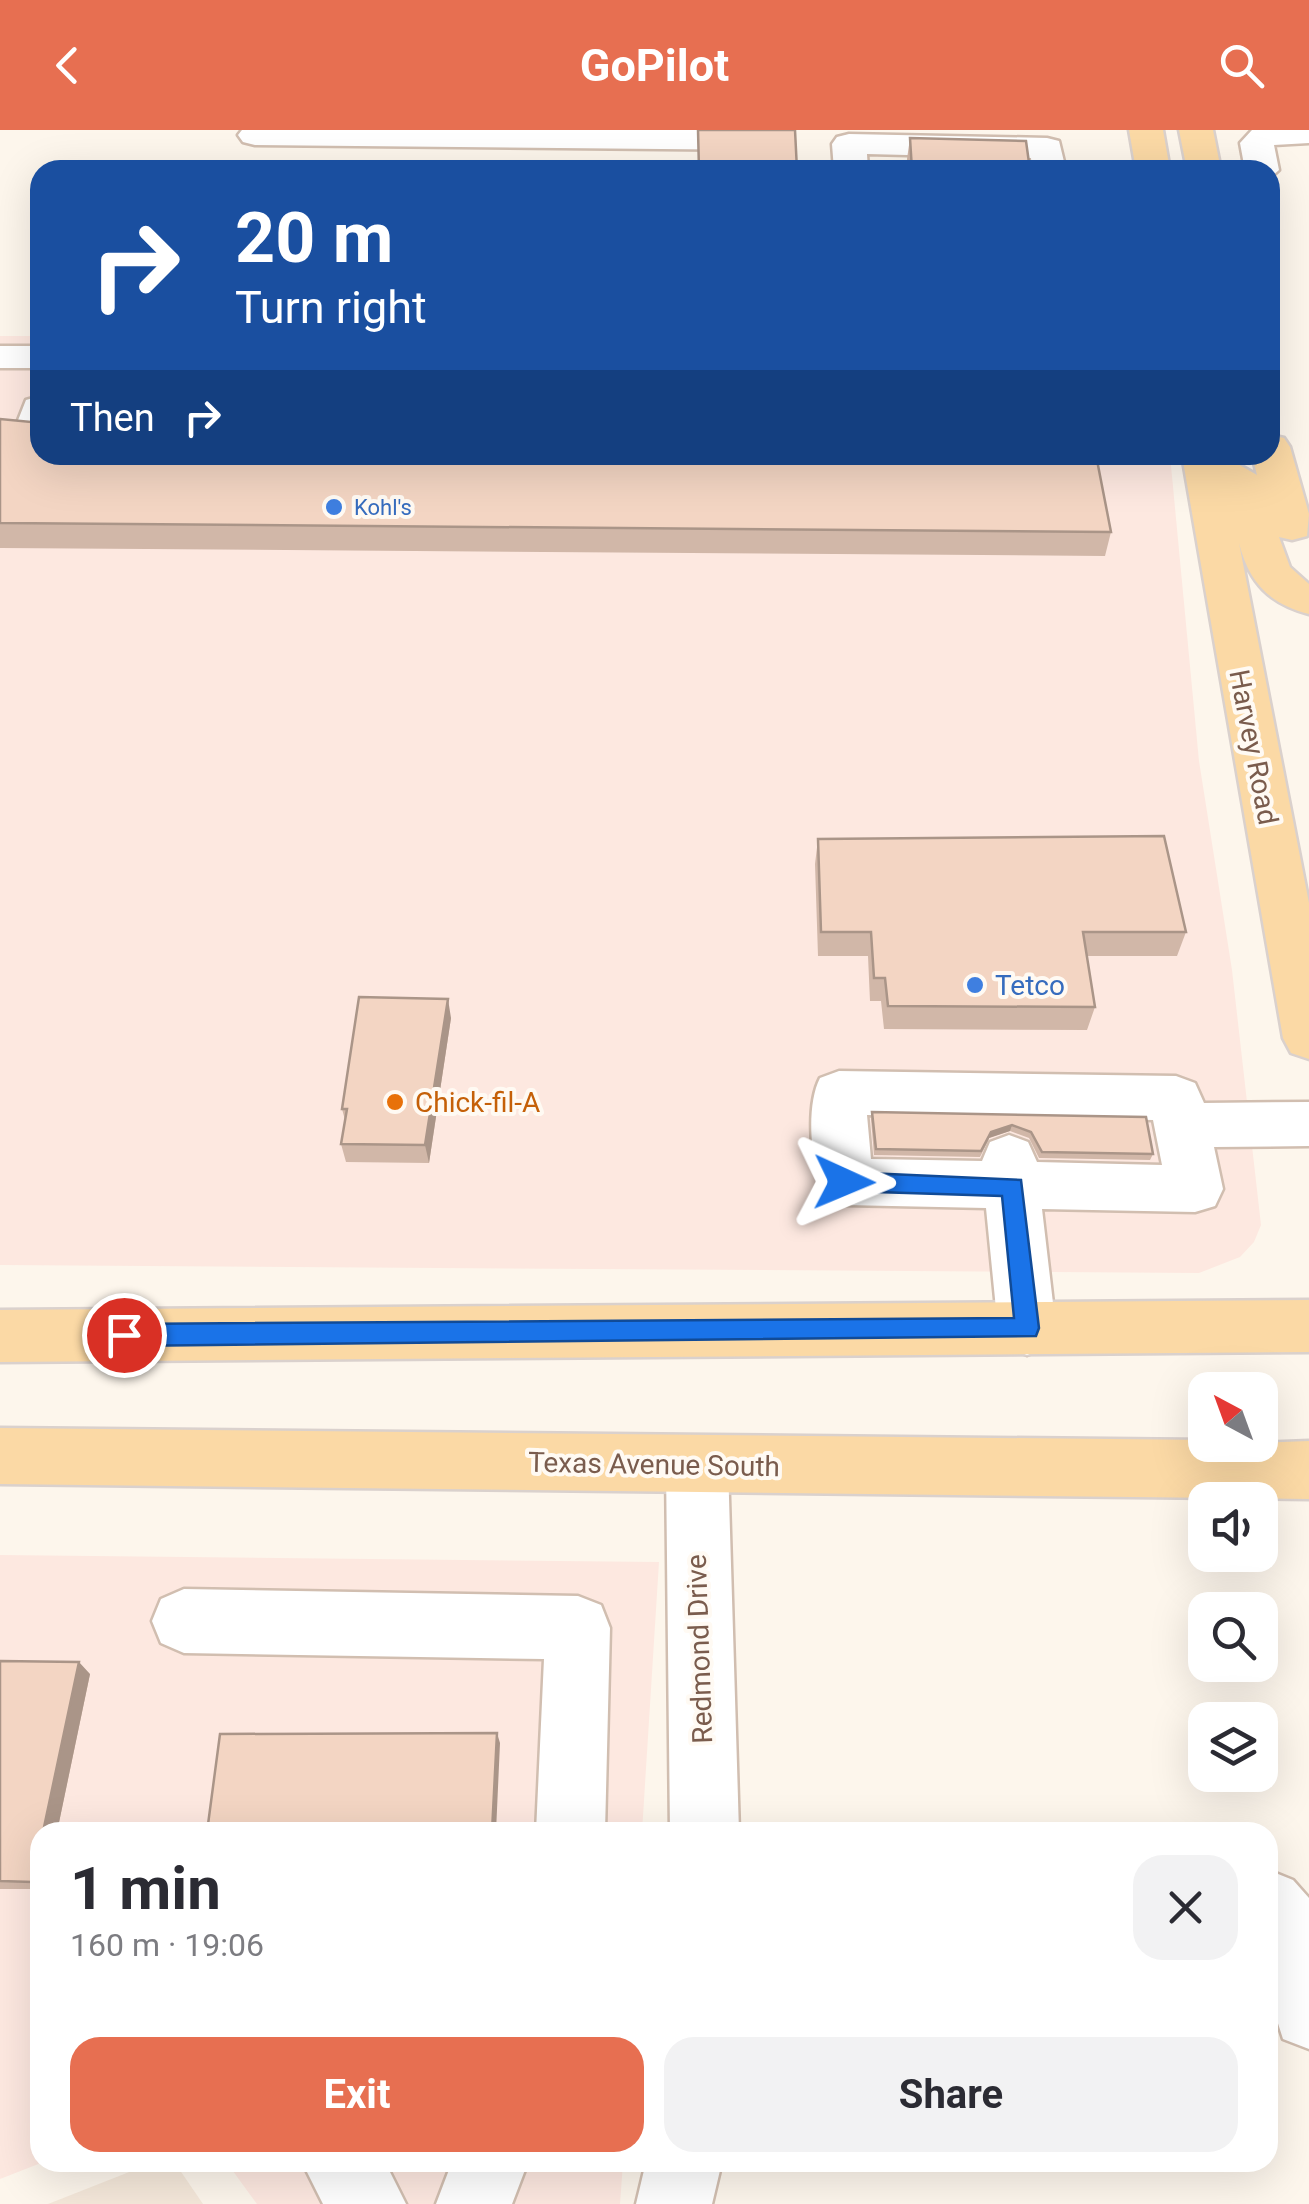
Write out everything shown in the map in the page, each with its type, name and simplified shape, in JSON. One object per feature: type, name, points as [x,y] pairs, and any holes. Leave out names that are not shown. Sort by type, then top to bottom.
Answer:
[{"type":"main road","points":[[1146,130],[1151,160]]},
{"type":"main road","points":[[1196,130],[1202,160]]},
{"type":"main road","name":"Harvey Road","points":[[1204,465],[1309,1038]]},
{"type":"main road","points":[[1213,465],[1250,487],[1266,568],[1291,596],[1309,600]]},
{"type":"main road","points":[[1275,465],[1309,582]]},
{"type":"main road","points":[[0,1336],[1309,1326]]},
{"type":"main road","name":"Texas Avenue South","points":[[0,1456],[1309,1470]]},
{"type":"street","points":[[1260,160],[1257,143],[1264,136],[1309,133]]},
{"type":"street","points":[[252,141],[675,146],[780,140]]},
{"type":"street","points":[[849,148],[1047,148],[1048,160]]},
{"type":"street","points":[[0,357],[30,357]]},
{"type":"street","points":[[1176,1098],[1195,1188],[1008,1139],[1176,1098]]},
{"type":"street","points":[[1182,1125],[1309,1124]]},
{"type":"street","points":[[1008,1139],[1027,1328]]},
{"type":"street","name":"Redmond Drive","points":[[697,1465],[705,1822]]},
{"type":"street","points":[[184,1621],[578,1628],[571,1822]]},
{"type":"street","points":[[1278,1916],[1288,1928],[1309,2013]]},
{"type":"street","points":[[347,2172],[368,2204]]},
{"type":"street","points":[[474,2204],[486,2172]]},
{"type":"street","points":[[674,2204],[682,2172]]},
{"type":"shaded area","points":[[0,336],[30,336],[30,465],[1171,465],[1199,761],[1232,970],[1261,1225],[1254,1242],[1240,1257],[1199,1273],[0,1265]]},
{"type":"shaded area","points":[[0,1555],[659,1562],[643,1822],[30,1822],[30,2167],[0,2179]]},
{"type":"shaded area","points":[[129,2172],[181,2172],[203,2204],[48,2204]]},
{"type":"shaded area","points":[[234,2172],[622,2172],[620,2204],[257,2204]]},
{"type":"building","points":[[698,130],[795,130],[796,160],[699,160]]},
{"type":"building","points":[[910,138],[1026,141],[1029,160],[911,160]]},
{"type":"building","points":[[0,419],[30,422],[30,465],[1098,465],[1111,532],[0,523]]},
{"type":"building","points":[[1164,836],[1186,932],[1083,932],[1095,1007],[888,1006],[885,978],[874,978],[871,932],[821,932],[818,839]]},
{"type":"building","name":"Chick-fil-A","points":[[359,997],[448,999],[425,1145],[341,1144],[347,1109],[342,1109]]},
{"type":"building","points":[[872,1112],[1146,1117],[1153,1154],[1042,1152],[1031,1132],[1012,1125],[991,1132],[981,1151],[876,1149]]},
{"type":"building","points":[[0,1661],[79,1662],[45,1822],[30,1822],[30,1882],[0,1881]]},
{"type":"building","points":[[497,1733],[493,1822],[208,1822],[220,1734]]},
{"type":"place","name":"Kohl's","points":[[334,507]]},
{"type":"place","name":"Tetco","points":[[975,985]]},
{"type":"place","name":"Chick-fil-A","points":[[395,1102]]},
{"type":"route","points":[[124,1335],[1027,1328],[1013,1186],[844,1182]]}]
